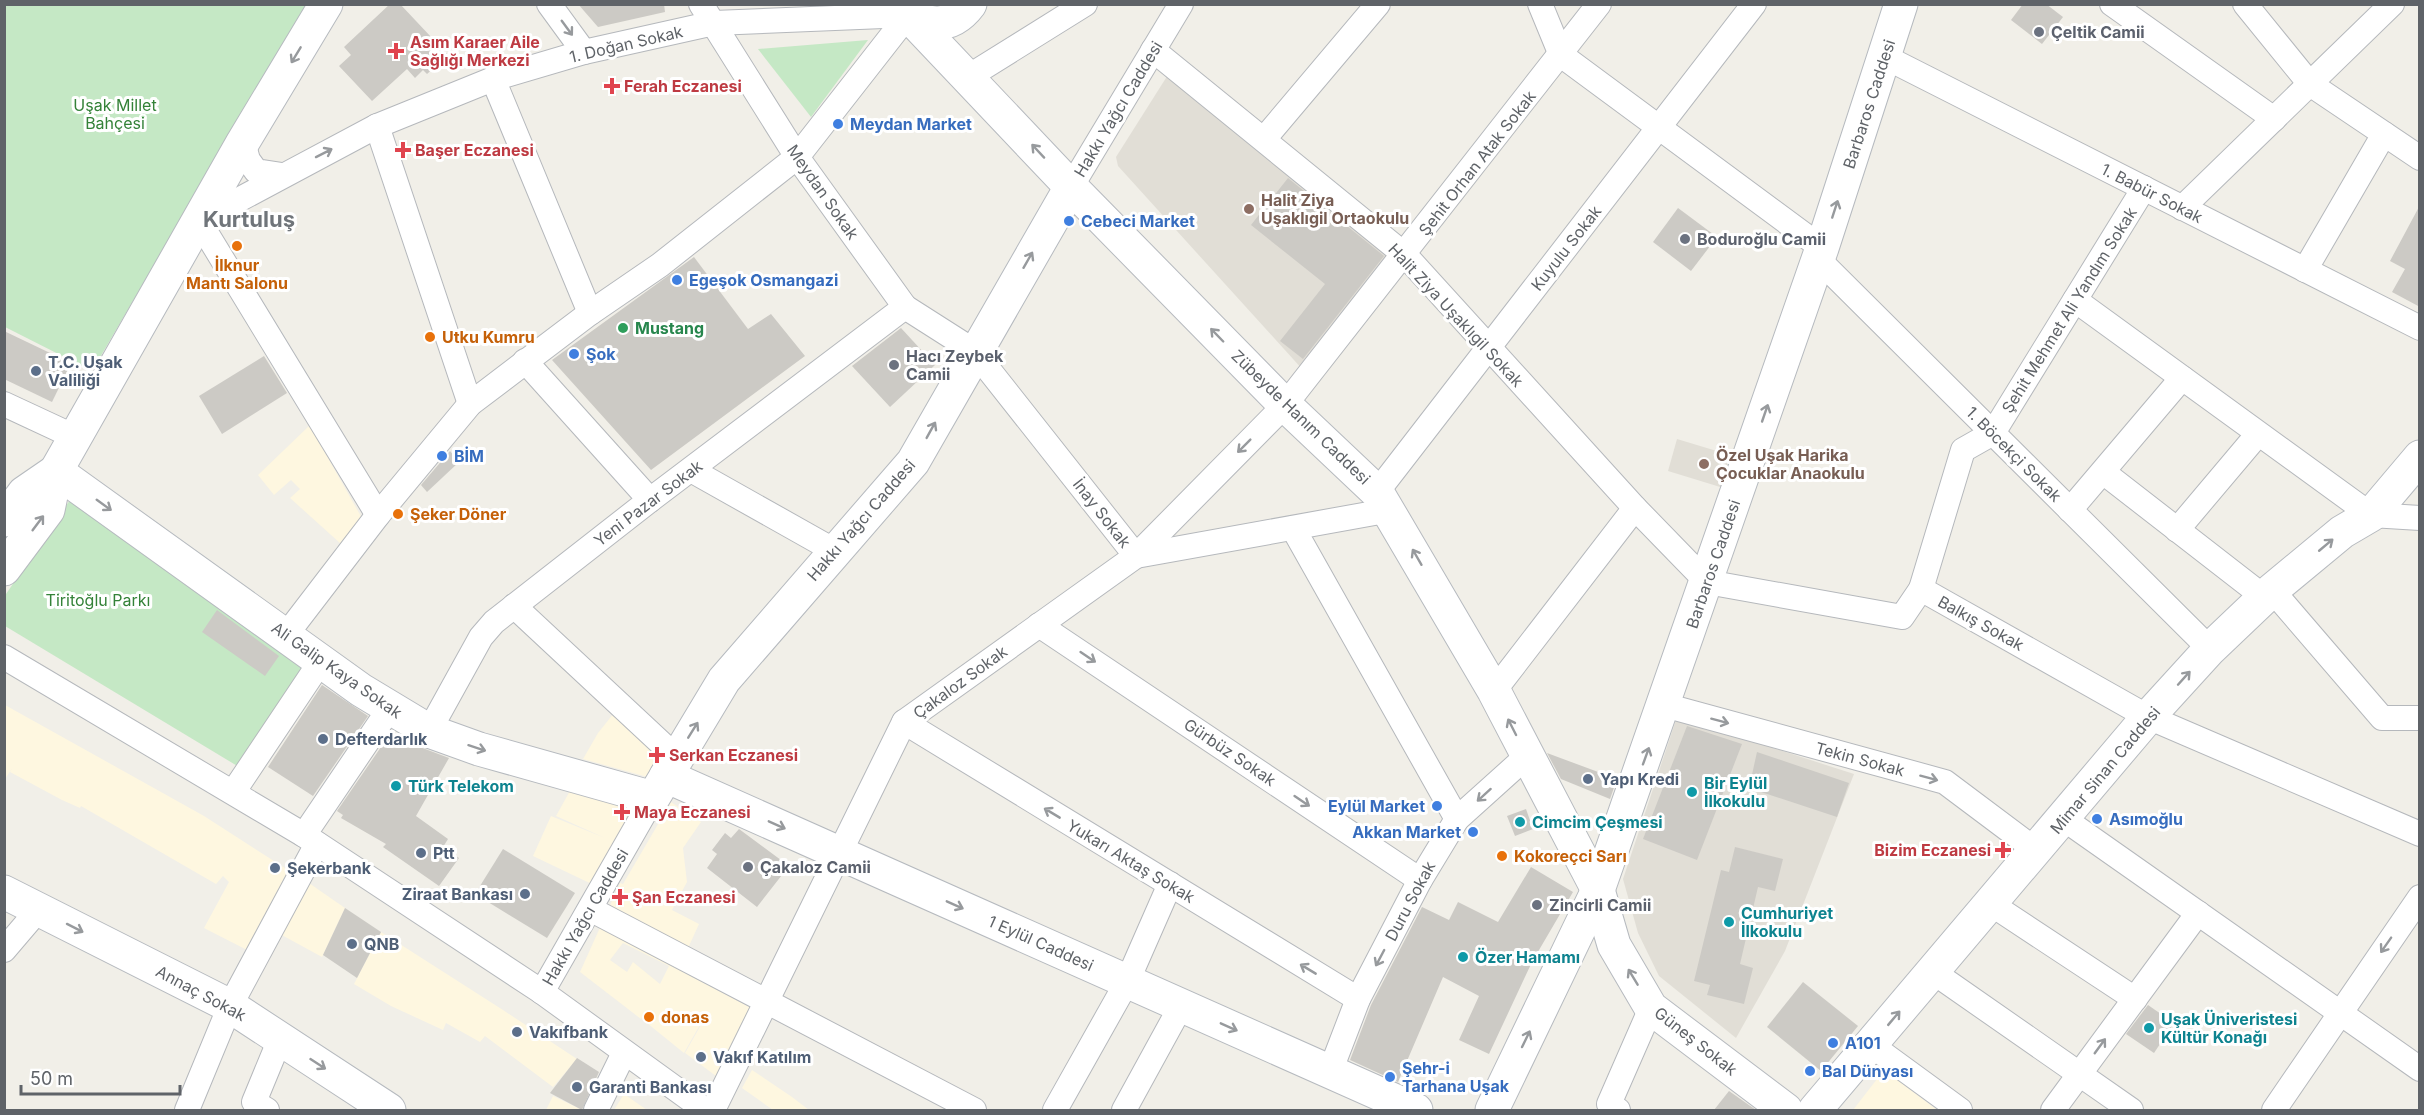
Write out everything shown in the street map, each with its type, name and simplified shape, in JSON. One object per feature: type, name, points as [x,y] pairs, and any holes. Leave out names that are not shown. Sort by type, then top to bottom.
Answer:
[{"type":"main road","points":[[4,569],[48,510],[56,471],[243,142],[326,4]]},
{"type":"main road","points":[[907,7],[944,24],[961,17],[970,4]]},
{"type":"main road","name":"Barbaros Caddesi","points":[[1492,1110],[1598,890],[1820,254],[1901,4]]},
{"type":"main road","name":"Zübeyde Hanım Caddesi","points":[[907,7],[1071,187],[1285,405],[1384,501],[1494,691],[1598,890]]},
{"type":"main road","name":"Hakkı Yağcı Caddesi","points":[[665,777],[724,680],[913,462],[974,351],[1071,187]]},
{"type":"main road","name":"Mimar Sinan Caddesi","points":[[1815,1110],[2064,819],[2148,717],[2210,649],[2268,593],[2342,532],[2371,515],[2420,457]]},
{"type":"main road","points":[[4,520],[24,493],[56,471]]},
{"type":"main road","name":"Ali Galip Kaya Sokak","points":[[56,471],[321,661],[390,708],[429,731],[479,749],[665,777]]},
{"type":"main road","name":"1 Eylül Caddesi","points":[[665,777],[1330,1072],[1374,1102],[1416,1110]]},
{"type":"main road","name":"Güneş Sokak","points":[[1598,890],[1614,945],[1651,1008],[1786,1110]]},
{"type":"main road","name":"Annaç Sokak","points":[[4,892],[230,1006],[389,1110]]},
{"type":"street","points":[[549,4],[584,52]]},
{"type":"street","points":[[968,76],[1085,4]]},
{"type":"street","name":"Hakkı Yağcı Caddesi","points":[[1071,187],[1181,4]]},
{"type":"street","points":[[1264,140],[1378,4]]},
{"type":"street","points":[[1540,4],[1561,55]]},
{"type":"street","name":"Şehit Orhan Atak Sokak","points":[[1285,405],[1405,255],[1599,4]]},
{"type":"street","name":"Kuyulu Sokak","points":[[1384,501],[1488,348],[1754,4]]},
{"type":"street","points":[[2112,4],[2274,119]]},
{"type":"street","points":[[2245,4],[2310,84],[2420,158]]},
{"type":"street","points":[[2182,208],[2392,4]]},
{"type":"street","points":[[286,635],[378,515],[470,404],[590,313],[660,265],[797,157],[907,7]]},
{"type":"street","name":"1. Doğan Sokak","points":[[199,221],[377,126],[493,79],[708,14],[907,7]]},
{"type":"street","name":"Meydan Sokak","points":[[708,14],[797,157],[905,307],[974,351]]},
{"type":"street","name":"Halit Ziya Uşaklıgil Sokak","points":[[1153,50],[1405,255],[1635,508],[1707,582]]},
{"type":"street","name":"1. Böcekçi Sokak","points":[[1561,55],[1659,128],[1820,254],[1993,433],[2210,649]]},
{"type":"street","name":"1. Babür Sokak","points":[[1885,57],[2420,328]]},
{"type":"street","points":[[493,79],[590,313]]},
{"type":"street","points":[[377,126],[470,404]]},
{"type":"street","points":[[2305,270],[2384,134]]},
{"type":"street","points":[[243,142],[248,160],[256,171],[282,175]]},
{"type":"street","name":"Şehit Mehmet Ali Yandım Sokak","points":[[1921,589],[1964,450],[1993,433],[2144,188]]},
{"type":"street","points":[[199,221],[378,515]]},
{"type":"street","points":[[2075,300],[2371,515],[2420,518]]},
{"type":"street","name":"Yeni Pazar Sokak","points":[[429,731],[481,637],[514,606],[905,307]]},
{"type":"street","name":"İnay Sokak","points":[[974,351],[1136,556],[1293,528],[1384,501]]},
{"type":"street","points":[[525,361],[650,500]]},
{"type":"street","points":[[2070,510],[2182,378]]},
{"type":"street","points":[[4,404],[75,437]]},
{"type":"street","name":"Çakaloz Sokak","points":[[713,1110],[904,722],[1136,556],[1285,405]]},
{"type":"street","points":[[2177,530],[2258,434]]},
{"type":"street","points":[[691,470],[835,551]]},
{"type":"street","points":[[2103,472],[2177,530],[2268,593],[2382,718],[2420,718]]},
{"type":"street","points":[[1494,691],[1635,508]]},
{"type":"street","points":[[1293,528],[1457,819]]},
{"type":"street","name":"Balkış Sokak","points":[[1707,582],[1902,617],[1921,589],[2148,717],[2420,834]]},
{"type":"street","points":[[514,606],[665,777]]},
{"type":"street","name":"Gürbüz Sokak","points":[[1039,625],[1420,880]]},
{"type":"street","points":[[4,657],[234,791],[311,840],[542,992],[705,1110]]},
{"type":"street","points":[[234,791],[321,661]]},
{"type":"street","name":"Tekin Sokak","points":[[1664,705],[1945,782],[2037,850]]},
{"type":"street","points":[[187,1110],[230,1006],[311,840],[390,708]]},
{"type":"street","name":"Yukarı Aktaş Sokak","points":[[904,722],[1358,999]]},
{"type":"street","name":"Duru Sokak","points":[[1330,1072],[1358,999],[1420,880],[1457,819],[1527,756]]},
{"type":"street","name":"Hakkı Yağcı Caddesi","points":[[542,992],[665,777]]},
{"type":"street","points":[[2064,819],[2420,1069]]},
{"type":"street","points":[[1055,1110],[1127,982],[1170,885]]},
{"type":"street","points":[[2274,1110],[2420,897]]},
{"type":"street","points":[[1991,904],[2135,999]]},
{"type":"street","points":[[4,950],[39,909]]},
{"type":"street","points":[[590,909],[974,1110]]},
{"type":"street","points":[[2053,1110],[2198,913]]},
{"type":"street","points":[[1933,972],[2132,1110]]},
{"type":"street","points":[[1124,1110],[1181,1006]]},
{"type":"street","points":[[1618,1110],[1609,1104],[1651,1008]]},
{"type":"street","points":[[261,1106],[280,1039]]},
{"type":"street","points":[[1871,1045],[1960,1110]]},
{"type":"street","points":[[596,1110],[624,1053]]},
{"type":"shaded area","name":"Halit Ziya Uşaklıgil Ortaokulu","points":[[1171,70],[1395,252],[1303,370],[1118,166],[1116,157]]},
{"type":"shaded area","points":[[310,425],[326,446],[323,449],[363,520],[341,544],[290,498],[300,489],[291,480],[274,495],[258,475]]},
{"type":"shaded area","name":"Özel Uşak Harika Çocuklar Anaokulu","points":[[1677,439],[1740,458],[1730,490],[1668,471]]},
{"type":"shaded area","points":[[5,705],[204,816],[288,870],[249,951],[204,928],[229,882],[223,876],[216,884],[81,806],[80,808],[62,800],[10,772],[13,767],[5,779]]},
{"type":"shaded area","points":[[618,708],[667,755],[655,779],[583,759],[598,733]]},
{"type":"shaded area","points":[[1677,717],[1854,774],[1785,951],[1736,1038],[1659,976],[1638,933],[1623,879]]},
{"type":"shaded area","points":[[571,789],[630,808],[633,815],[598,887],[533,856],[551,816],[605,838],[556,816]]},
{"type":"shaded area","points":[[671,802],[701,822],[683,848],[687,882],[672,910],[699,924],[679,968],[670,965],[753,1009],[720,1079],[685,1053],[702,1023],[688,1014],[691,1009],[687,1015],[701,1023],[684,1053],[642,1019],[644,1014],[641,1019],[580,972],[620,883],[623,884]],"holes":[[[623,943],[669,966],[660,984],[633,962],[627,972],[610,960]]]},
{"type":"shaded area","points":[[306,881],[345,908],[322,957],[278,933]]},
{"type":"shaded area","points":[[381,932],[577,1059],[553,1087],[485,1036],[480,1042],[446,1023],[443,1030],[391,1006],[354,984]]},
{"type":"shaded area","points":[[752,1070],[809,1110],[773,1110],[742,1088]]},
{"type":"shaded area","points":[[1884,1070],[1937,1110],[1853,1110]]},
{"type":"shaded area","points":[[624,1094],[647,1110],[614,1110]]},
{"type":"shaded area","points":[[553,1096],[582,1110],[546,1110]]},
{"type":"green space","name":"Uşak Millet Bahçesi","points":[[4,5],[306,5],[92,371],[5,327]]},
{"type":"green space","points":[[868,40],[811,117],[758,49]]},
{"type":"green space","name":"Tiritoğlu Parkı","points":[[72,497],[312,663],[239,767],[5,626],[4,597]]},
{"type":"building","name":"Asım Karaer Aile Sağlığı Merkezi","points":[[390,4],[400,4],[448,55],[427,74],[423,70],[415,78],[407,69],[372,101],[339,66],[351,55],[344,47]]},
{"type":"building","points":[[578,4],[664,4],[665,12],[598,27]]},
{"type":"building","name":"Çeltik Camii","points":[[2023,4],[2046,4],[2063,17],[2042,44],[2011,20]]},
{"type":"building","points":[[1288,178],[1384,256],[1303,359],[1280,341],[1325,284],[1251,225]]},
{"type":"building","points":[[2420,205],[2420,307],[2392,292],[2405,269],[2390,261]]},
{"type":"building","name":"Boduroğlu Camii","points":[[1678,208],[1717,237],[1691,271],[1653,242]]},
{"type":"building","points":[[694,257],[748,329],[771,314],[805,356],[651,470],[552,360]]},
{"type":"building","name":"Hacı Zeybek Camii","points":[[901,328],[935,365],[890,407],[852,366]]},
{"type":"building","name":"T.C. Uşak Valiliği","points":[[4,331],[71,363],[52,402],[4,379]]},
{"type":"building","points":[[264,356],[287,393],[222,434],[199,396]]},
{"type":"building","points":[[450,451],[459,462],[427,492],[421,485]]},
{"type":"building","points":[[217,610],[279,656],[265,676],[202,632]]},
{"type":"building","name":"Defterdarlık","points":[[322,685],[368,716],[313,796],[268,767]]},
{"type":"building","name":"Bir Eylül İlkokulu","points":[[1687,726],[1742,744],[1697,860],[1643,839]]},
{"type":"building","name":"Türk Telekom","points":[[392,731],[420,747],[449,758],[416,816],[448,839],[443,847],[459,858],[439,886],[383,847],[386,844],[341,818],[343,815],[337,811]]},
{"type":"building","name":"Bir Eylül İlkokulu","points":[[1757,752],[1849,783],[1837,817],[1749,788]]},
{"type":"building","name":"Yapı Kredi","points":[[1547,753],[1617,779],[1610,799],[1561,779]]},
{"type":"building","name":"Cimcim Çeşmesi","points":[[1526,809],[1533,829],[1515,836],[1507,816]]},
{"type":"building","name":"Çakaloz Camii","points":[[739,829],[789,866],[757,907],[707,868],[717,854],[712,850],[725,833],[731,838]]},
{"type":"building","name":"Cumhuriyet İlkokulu","points":[[1735,847],[1783,859],[1775,891],[1758,887],[1740,964],[1753,968],[1744,1004],[1707,995],[1710,985],[1694,981],[1721,870],[1729,872]]},
{"type":"building","name":"Ziraat Bankası","points":[[503,849],[575,893],[547,938],[475,894]]},
{"type":"building","points":[[1531,867],[1573,892],[1532,962],[1489,1054],[1459,1040],[1479,996],[1443,977],[1398,1082],[1350,1060],[1371,1005],[1422,907],[1449,920],[1458,902],[1498,922]]},
{"type":"building","name":"QNB","points":[[345,908],[381,932],[357,978],[323,955]]},
{"type":"building","points":[[1803,982],[1858,1026],[1821,1071],[1767,1027]]},
{"type":"building","name":"Uşak Üniveristesi Kültür Konağı","points":[[2148,1005],[2174,1023],[2154,1053],[2126,1034]]},
{"type":"building","name":"Garanti Bankası","points":[[577,1058],[599,1072],[582,1110],[550,1093]]},
{"type":"building","points":[[1729,1091],[1756,1110],[1714,1110]]},
{"type":"place","name":"Çeltik Camii","points":[[2039,32]]},
{"type":"place","name":"Asım Karaer Aile Sağlığı Merkezi","points":[[396,51]]},
{"type":"place","name":"Ferah Eczanesi","points":[[612,86]]},
{"type":"place","name":"Meydan Market","points":[[838,124]]},
{"type":"place","name":"Başer Eczanesi","points":[[403,150]]},
{"type":"place","name":"Halit Ziya Uşaklıgil Ortaokulu","points":[[1249,209]]},
{"type":"place","name":"Cebeci Market","points":[[1069,221]]},
{"type":"place","name":"Boduroğlu Camii","points":[[1685,239]]},
{"type":"place","name":"İlknur Mantı Salonu","points":[[237,246]]},
{"type":"place","name":"Egeşok Osmangazi","points":[[677,280]]},
{"type":"place","name":"Mustang","points":[[623,328]]},
{"type":"place","name":"Utku Kumru","points":[[430,337]]},
{"type":"place","name":"Şok","points":[[574,354]]},
{"type":"place","name":"Hacı Zeybek Camii","points":[[894,365]]},
{"type":"place","name":"T.C. Uşak Valiliği","points":[[36,371]]},
{"type":"place","name":"BİM","points":[[442,456]]},
{"type":"place","name":"Özel Uşak Harika Çocuklar Anaokulu","points":[[1704,464]]},
{"type":"place","name":"Şeker Döner","points":[[398,514]]},
{"type":"place","name":"Defterdarlık","points":[[323,739]]},
{"type":"place","name":"Serkan Eczanesi","points":[[657,755]]},
{"type":"place","name":"Yapı Kredi","points":[[1588,779]]},
{"type":"place","name":"Türk Telekom","points":[[396,786]]},
{"type":"place","name":"Bir Eylül İlkokulu","points":[[1692,792]]},
{"type":"place","name":"Eylül Market","points":[[1437,806]]},
{"type":"place","name":"Maya Eczanesi","points":[[622,812]]},
{"type":"place","name":"Asımoğlu","points":[[2097,819]]},
{"type":"place","name":"Cimcim Çeşmesi","points":[[1520,822]]},
{"type":"place","name":"Akkan Market","points":[[1473,832]]},
{"type":"place","name":"Bizim Eczanesi","points":[[2003,850]]},
{"type":"place","name":"Ptt","points":[[421,853]]},
{"type":"place","name":"Kokoreçci Sarı","points":[[1502,856]]},
{"type":"place","name":"Çakaloz Camii","points":[[748,867]]},
{"type":"place","name":"Şekerbank","points":[[275,868]]},
{"type":"place","name":"Ziraat Bankası","points":[[525,894]]},
{"type":"place","name":"Şan Eczanesi","points":[[620,897]]},
{"type":"place","name":"Zincirli Camii","points":[[1537,905]]},
{"type":"place","name":"Cumhuriyet İlkokulu","points":[[1729,922]]},
{"type":"place","name":"QNB","points":[[352,944]]},
{"type":"place","name":"Özer Hamamı","points":[[1463,957]]},
{"type":"place","name":"donas","points":[[649,1017]]},
{"type":"place","name":"Uşak Üniveristesi Kültür Konağı","points":[[2149,1028]]},
{"type":"place","name":"Vakıfbank","points":[[517,1032]]},
{"type":"place","name":"A101","points":[[1833,1043]]},
{"type":"place","name":"Vakıf Katılım","points":[[701,1057]]},
{"type":"place","name":"Bal Dünyası","points":[[1810,1071]]},
{"type":"place","name":"Şehr-i Tarhana Uşak","points":[[1390,1077]]},
{"type":"place","name":"Garanti Bankası","points":[[577,1087]]},
{"type":"district","name":"Kurtuluş","points":[[249,219]]}]
